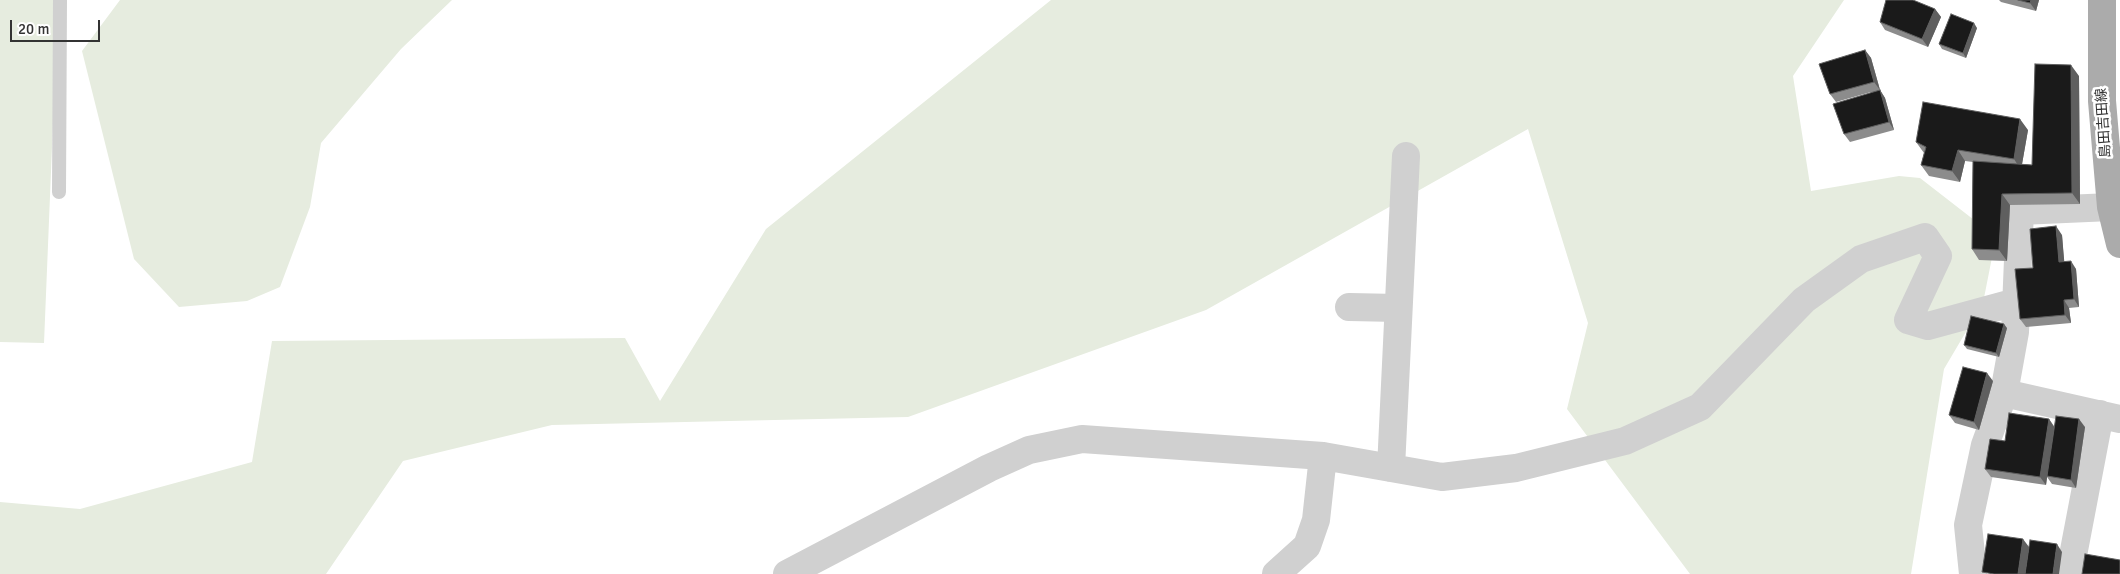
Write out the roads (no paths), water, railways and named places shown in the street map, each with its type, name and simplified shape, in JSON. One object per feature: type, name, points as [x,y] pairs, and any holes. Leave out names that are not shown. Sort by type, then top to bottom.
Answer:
[{"type":"main road","name":"島田吉田線","points":[[2102,0],[2102,101],[2111,206],[2120,244]]},
{"type":"street","points":[[1391,468],[1406,156]]},
{"type":"street","points":[[1973,574],[1968,525],[1986,446],[2004,393],[2016,332],[2020,210],[2111,206]]},
{"type":"street","points":[[787,574],[989,468],[1029,450],[1082,438],[1323,456],[1442,477],[1516,468],[1625,441],[1700,407],[1804,300],[1861,259],[1925,237],[1938,256],[1908,320],[1928,326],[2016,302]]},
{"type":"street","points":[[1349,307],[1398,308]]},
{"type":"street","points":[[2004,393],[2110,416],[2071,566],[2072,574]]},
{"type":"street","points":[[1276,574],[1307,546],[1316,520],[1323,456]]},
{"type":"lane","points":[[59,192],[60,0]]}]
